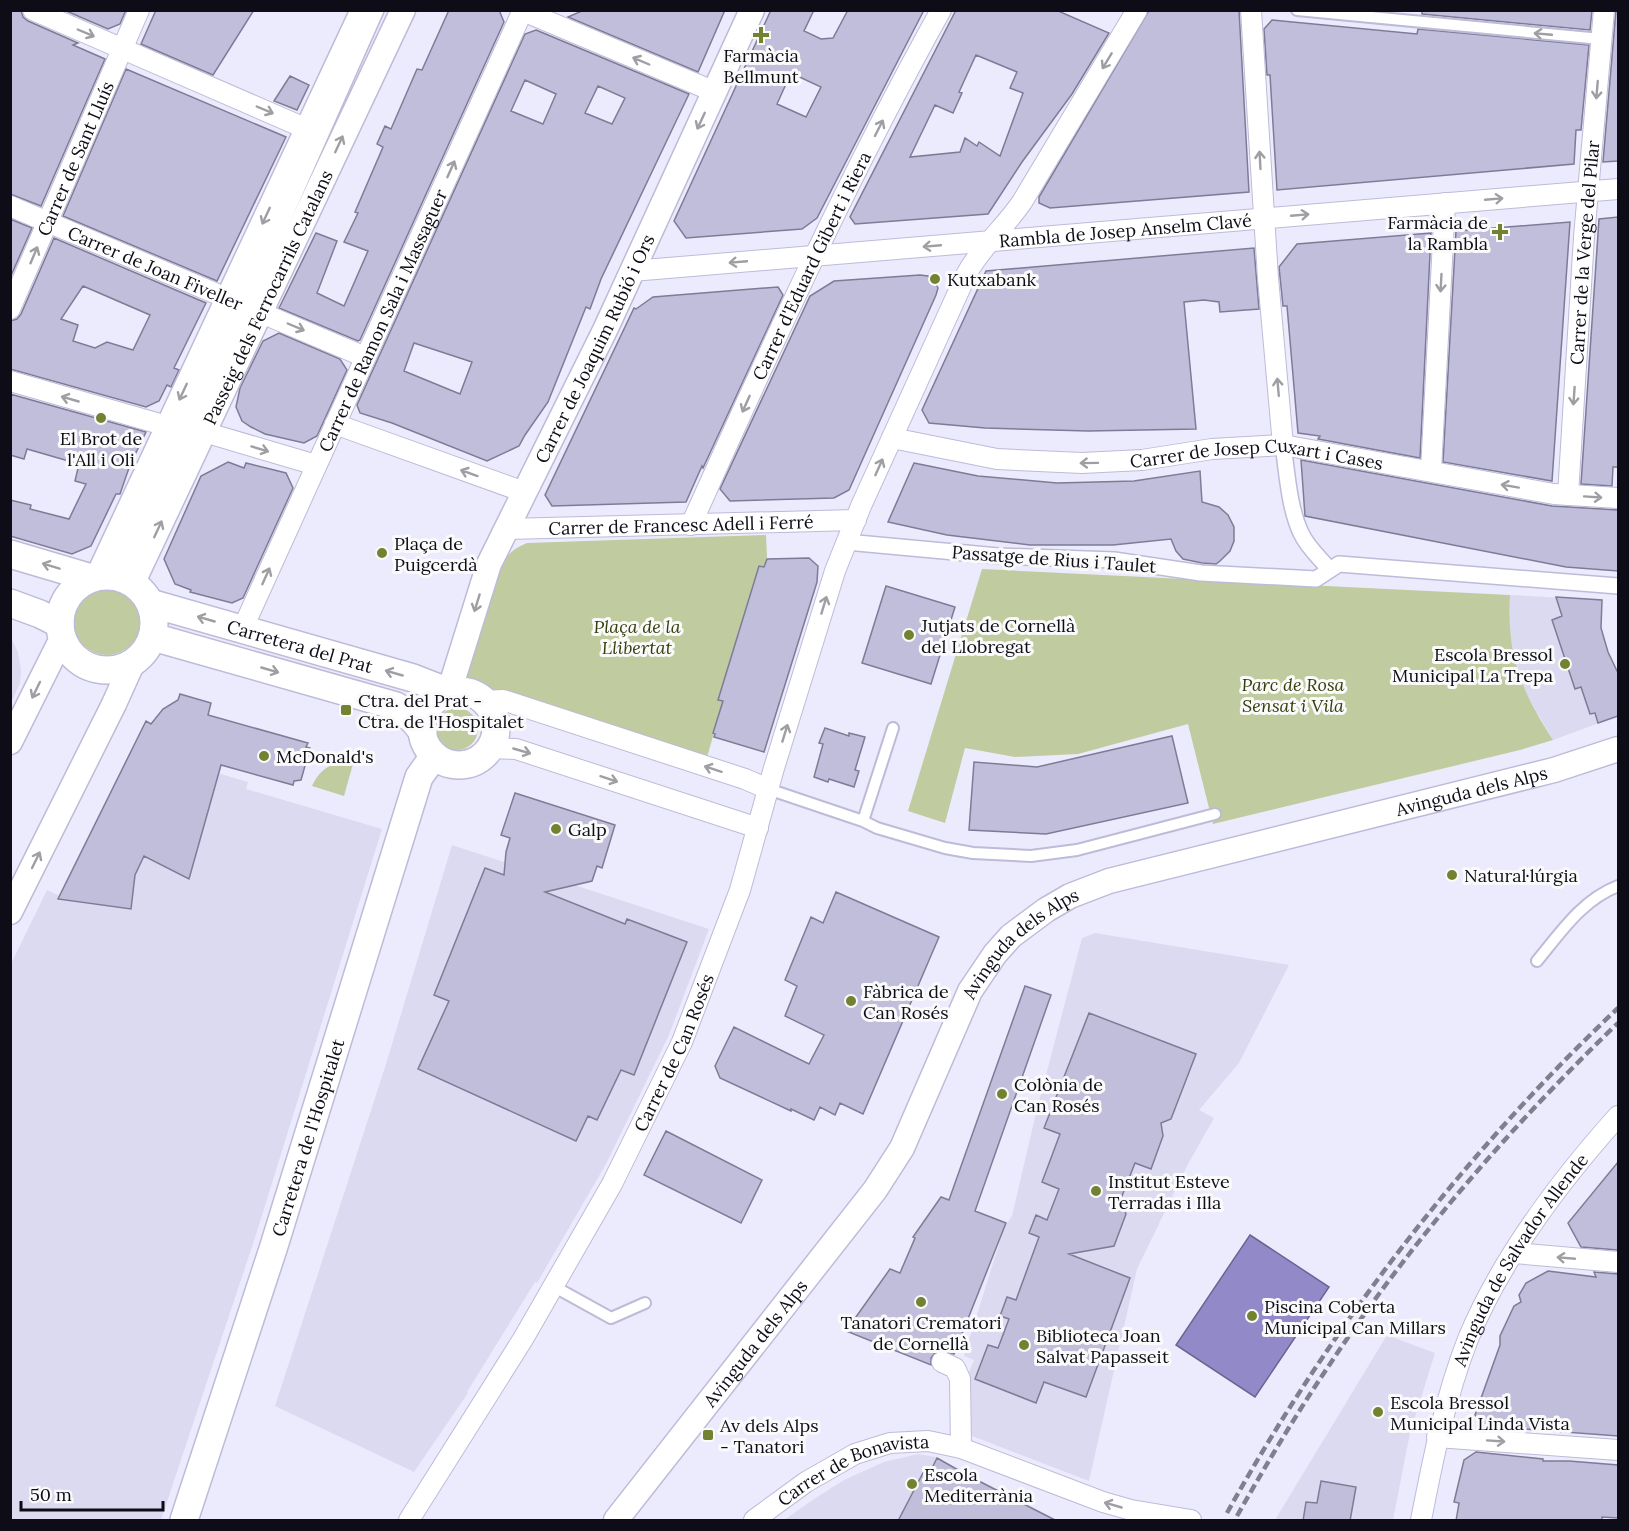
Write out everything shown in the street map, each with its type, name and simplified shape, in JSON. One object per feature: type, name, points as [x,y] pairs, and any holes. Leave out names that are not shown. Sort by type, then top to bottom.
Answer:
[{"type":"main road","points":[[10,554],[111,575],[146,595],[154,614],[153,637],[148,647],[132,664],[110,670],[88,666],[77,659],[68,650],[61,631],[62,609],[68,596],[78,585],[111,575]]},
{"type":"main road","points":[[10,603],[40,614],[61,631]]},
{"type":"main road","name":"Carretera del Prat","points":[[150,603],[413,678],[449,692]]},
{"type":"main road","name":"Carretera del Prat","points":[[153,637],[396,706],[413,720],[428,744]]},
{"type":"main road","points":[[449,692],[466,692],[484,700],[492,708],[497,727],[490,748],[483,757],[472,762],[461,765],[448,763],[428,744],[423,722],[429,706],[449,692]]},
{"type":"main road","name":"Carretera de l'Hospitalet","points":[[184,1521],[287,1205],[428,744]]},
{"type":"street","points":[[33,10],[307,129]]},
{"type":"street","name":"Carrer de Sant Lluís","points":[[10,309],[139,10]]},
{"type":"street","name":"Passeig dels Ferrocarrils Catalans","points":[[111,575],[204,432],[244,305],[307,129],[363,10]]},
{"type":"street","name":"Passeig dels Ferrocarrils Catalans","points":[[111,575],[167,426],[244,305],[376,10]]},
{"type":"street","name":"Passeig dels Ferrocarrils Catalans","points":[[111,575],[244,305],[403,10]]},
{"type":"street","name":"Carrer de Joaquim Rubió i Ors","points":[[449,692],[489,564],[606,328],[752,10]]},
{"type":"street","name":"Carrer d'Eduard Gibert i Riera","points":[[691,525],[786,314],[908,70],[941,10]]},
{"type":"street","name":"Carrer de Can Rosés","points":[[409,1521],[522,1339],[612,1184],[682,1042],[740,890],[768,789],[835,571],[967,273],[974,260],[1006,225],[1022,202],[1137,10]]},
{"type":"street","points":[[1251,10],[1263,218],[1283,445],[1294,514],[1300,532],[1330,570]]},
{"type":"street","name":"Carrer de la Verge del Pilar","points":[[1568,495],[1588,191],[1604,10]]},
{"type":"street","points":[[523,11],[715,92]]},
{"type":"street","name":"Carrer de Ramon Sala i Massaguer","points":[[242,630],[523,11]]},
{"type":"street","name":"Rambla de Josep Anselm Clavé","points":[[632,271],[1618,189]]},
{"type":"street","points":[[1431,471],[1445,203]]},
{"type":"street","name":"Carrer de Joan Fiveller","points":[[10,206],[365,357]]},
{"type":"street","points":[[10,381],[167,426]]},
{"type":"street","points":[[335,424],[524,492]]},
{"type":"street","points":[[204,432],[316,465]]},
{"type":"street","name":"Carrer de Josep Cuxart i Cases","points":[[892,438],[988,458],[1063,463],[1112,463],[1177,456],[1212,449],[1283,445],[1568,495],[1618,498]]},
{"type":"street","name":"Carrer de Francesc Adell i Ferré","points":[[506,530],[856,520]]},
{"type":"street","name":"Passatge de Rius i Taulet","points":[[846,542],[998,556],[1114,560],[1201,573],[1316,579],[1339,564],[1618,586]]},
{"type":"street","points":[[10,742],[61,631]]},
{"type":"street","points":[[10,912],[132,664]]},
{"type":"street","points":[[484,700],[503,700],[768,789]]},
{"type":"street","points":[[490,748],[516,749],[758,828]]},
{"type":"street","name":"Avinguda dels Alps","points":[[616,1521],[875,1190],[908,1136],[970,991],[999,949],[1029,921],[1064,899],[1109,881],[1554,770],[1618,749]]},
{"type":"street","name":"Avinguda de Salvador Allende","points":[[1421,1521],[1437,1437],[1469,1339],[1490,1294],[1539,1214],[1618,1116]]},
{"type":"street","points":[[1514,1252],[1618,1262]]},
{"type":"street","name":"Carrer de Bonavista","points":[[942,1362],[955,1368],[960,1379],[961,1448]]},
{"type":"street","points":[[1437,1437],[1618,1450]]},
{"type":"street","name":"Carrer de Bonavista","points":[[754,1521],[782,1499],[855,1454],[874,1446],[910,1441],[928,1441],[961,1448],[1103,1502],[1131,1510],[1191,1521]]},
{"type":"lane","points":[[1297,10],[1601,39]]},
{"type":"lane","points":[[863,821],[892,728]]},
{"type":"lane","points":[[768,789],[863,821],[877,828],[945,848],[973,853],[1031,856],[1077,850],[1215,814]]},
{"type":"lane","points":[[1537,961],[1584,907],[1609,889],[1618,886]]},
{"type":"lane","points":[[553,1286],[611,1318],[645,1303]]},
{"type":"shaded area","name":"Escola Bressol Municipal La Trepa","points":[[1510,595],[1602,600],[1601,628],[1608,652],[1618,673],[1618,716],[1553,740],[1528,697],[1516,670],[1510,634]]},
{"type":"shaded area","points":[[11,638],[18,652],[21,670],[20,683],[11,703]]},
{"type":"shaded area","points":[[180,694],[211,703],[205,725],[204,769],[248,782],[246,789],[382,829],[254,1241],[161,1520],[11,1520],[10,966],[47,890],[60,896],[146,721],[152,724],[163,709],[178,700]]},
{"type":"shaded area","points":[[452,845],[709,929],[669,1035],[606,1164],[537,1283],[535,1282],[468,1393],[414,1472],[275,1406],[386,1064]]},
{"type":"shaded area","name":"Institut Esteve Terradas i Illa","points":[[1095,933],[1289,965],[1239,1063],[1199,1110],[1214,1118],[1187,1166],[1137,1269],[1089,1481],[972,1436],[966,1379],[974,1360],[964,1356],[1004,1228],[1012,1216],[1036,1113],[1082,938]]},
{"type":"shaded area","name":"Piscina Coberta Municipal Can Millars","points":[[1250,1235],[1329,1287],[1255,1397],[1176,1345]]},
{"type":"shaded area","name":"Escola Bressol Municipal Linda Vista","points":[[1387,1335],[1435,1353],[1410,1433],[1393,1520],[1275,1520]]},
{"type":"shaded area","name":"Escola Mediterrània","points":[[918,1454],[936,1457],[936,1460],[943,1461],[1057,1520],[784,1520],[844,1480],[884,1462]]},
{"type":"green space","name":"Plaça de la Llibertat","points":[[766,535],[767,557],[764,567],[759,566],[718,699],[723,701],[706,761],[466,684],[463,675],[492,587],[507,557],[520,546],[527,543]]},
{"type":"green space","name":"Parc de Rosa Sensat i Vila","points":[[982,569],[1510,595],[1511,636],[1518,671],[1532,704],[1553,740],[1213,824],[1188,724],[1078,754],[1015,757],[965,748],[945,823],[908,811]]},
{"type":"green space","points":[[107,589],[120,591],[135,604],[140,622],[138,635],[125,650],[107,655],[94,653],[79,640],[74,622],[76,609],[89,594]]},
{"type":"green space","points":[[457,708],[465,709],[472,714],[477,721],[477,737],[472,744],[465,749],[457,750],[449,749],[442,744],[437,737],[436,729],[437,721],[442,714],[449,709]]},
{"type":"green space","points":[[339,762],[353,764],[344,796],[312,786],[322,771]]},
{"type":"building","points":[[10,10],[21,10],[23,17],[28,21],[78,43],[73,45],[105,59],[41,206],[10,194]]},
{"type":"building","points":[[64,10],[126,10],[120,24],[108,29]]},
{"type":"building","points":[[156,10],[254,10],[213,75],[141,44]]},
{"type":"building","points":[[449,10],[499,10],[504,22],[358,341],[279,308],[316,233],[337,241],[317,293],[344,306],[368,251],[344,242],[358,213],[355,212],[383,147],[377,144],[385,126],[391,129],[417,69],[422,70]]},
{"type":"building","points":[[584,10],[725,10],[698,72],[568,17]]},
{"type":"building","points":[[771,10],[814,10],[804,31],[821,39],[833,38],[848,10],[924,10],[817,218],[802,229],[686,238],[674,221]],"holes":[[[791,73],[821,87],[806,117],[777,104]]]},
{"type":"building","points":[[956,10],[1056,10],[1109,33],[1072,94],[1022,162],[988,214],[855,224],[850,217]],"holes":[[[976,55],[1017,72],[1010,88],[1023,93],[1000,156],[979,142],[977,146],[965,138],[960,152],[910,157],[935,105],[953,113],[962,93],[959,92]]]},
{"type":"building","points":[[1149,10],[1239,10],[1249,192],[1050,208],[1039,203],[1039,197]]},
{"type":"building","points":[[1422,10],[1592,10],[1590,30],[1422,14]]},
{"type":"building","points":[[1616,10],[1618,10],[1618,161],[1603,162]]},
{"type":"building","points":[[1272,20],[1417,34],[1418,29],[1589,45],[1581,130],[1576,130],[1574,164],[1277,190],[1270,75],[1267,75],[1264,29]]},
{"type":"building","points":[[536,30],[689,94],[601,279],[590,309],[586,307],[548,402],[519,446],[487,461],[392,423],[360,413],[357,405],[525,34]],"holes":[[[525,80],[556,94],[543,124],[511,111]],[[598,86],[625,98],[612,124],[585,113]],[[414,343],[472,362],[460,394],[404,371]]]},
{"type":"building","points":[[126,69],[286,137],[217,281],[63,216]]},
{"type":"building","points":[[290,76],[309,85],[297,110],[274,101]]},
{"type":"building","points":[[1618,217],[1618,467],[1613,467],[1612,486],[1581,484],[1599,219]]},
{"type":"building","points":[[10,219],[32,228],[10,278]]},
{"type":"building","points":[[1570,222],[1552,481],[1443,462],[1456,231]]},
{"type":"building","points":[[1431,233],[1420,458],[1318,439],[1320,436],[1298,433],[1287,306],[1283,306],[1279,267],[1297,244]]},
{"type":"building","points":[[54,238],[206,303],[174,368],[179,370],[171,387],[167,385],[159,401],[146,407],[10,369],[10,321],[17,319]],"holes":[[[83,286],[150,315],[133,350],[107,342],[95,348],[73,341],[78,325],[61,319]]]},
{"type":"building","points":[[1254,248],[1259,309],[1220,312],[1219,302],[1204,300],[1184,302],[1196,429],[1088,431],[985,428],[929,423],[922,410],[986,271]]},
{"type":"building","points":[[928,276],[935,282],[938,288],[936,295],[849,490],[834,498],[730,501],[720,489],[810,296],[834,281]]},
{"type":"building","points":[[778,287],[783,295],[686,502],[552,506],[545,495],[634,308],[636,309],[653,297]]},
{"type":"building","points":[[279,333],[340,359],[347,370],[317,436],[304,443],[265,434],[251,427],[242,421],[236,407],[240,388],[263,341]]},
{"type":"building","points":[[10,394],[146,432],[130,465],[120,494],[116,494],[91,546],[72,554],[10,536],[10,500],[31,505],[30,509],[69,519],[86,484],[75,481],[79,464],[27,449],[24,459],[10,455]]},
{"type":"building","points":[[1301,460],[1552,506],[1618,510],[1618,571],[1566,567],[1305,516]]},
{"type":"building","points":[[228,462],[244,468],[246,463],[286,473],[293,488],[243,598],[232,603],[190,592],[191,590],[175,584],[164,559],[201,476]]},
{"type":"building","points":[[914,463],[978,476],[1057,483],[1134,481],[1200,471],[1202,502],[1219,507],[1228,515],[1234,527],[1234,541],[1230,551],[1216,564],[1183,559],[1176,551],[1171,539],[1113,545],[1030,545],[947,535],[888,522]]},
{"type":"building","points":[[809,558],[818,566],[817,582],[764,752],[714,737],[713,733],[723,701],[718,700],[759,566],[764,567],[767,559]]},
{"type":"building","name":"Jutjats de Cornellà del Llobregat","points":[[886,586],[955,607],[931,684],[862,663]]},
{"type":"building","points":[[1556,597],[1602,600],[1601,628],[1608,652],[1618,673],[1618,716],[1598,723],[1595,713],[1590,714],[1581,687],[1575,689],[1552,620],[1562,616]]},
{"type":"building","points":[[180,694],[211,703],[208,715],[308,743],[306,747],[310,748],[301,780],[294,781],[293,785],[221,765],[189,879],[144,856],[135,875],[131,909],[58,899],[146,721],[151,724],[163,709],[178,700]]},
{"type":"building","points":[[825,728],[849,736],[849,733],[865,737],[855,770],[859,771],[854,787],[814,777],[823,744],[819,743]]},
{"type":"building","points":[[1172,736],[1188,803],[1046,834],[969,830],[974,762],[1037,767]]},
{"type":"building","points":[[515,793],[615,825],[602,868],[597,866],[592,881],[545,892],[625,924],[627,919],[687,942],[634,1075],[621,1070],[597,1120],[588,1116],[576,1141],[418,1069],[449,1001],[434,995],[485,868],[504,875],[510,838],[501,835]]},
{"type":"building","name":"Fàbrica de Can Rosés","points":[[836,892],[939,937],[863,1114],[840,1103],[835,1115],[820,1107],[814,1120],[720,1078],[715,1066],[734,1027],[809,1064],[824,1035],[785,1016],[797,986],[785,980],[811,917],[823,923]]},
{"type":"building","name":"Tanatori Crematori de Cornellà","points":[[1025,986],[1051,995],[975,1211],[1006,1223],[954,1354],[941,1350],[936,1352],[931,1358],[931,1365],[846,1331],[890,1269],[900,1273],[915,1238],[913,1237],[941,1197],[949,1200]]},
{"type":"building","points":[[1089,1013],[1196,1054],[1171,1119],[1161,1123],[1163,1136],[1151,1169],[1135,1163],[1120,1201],[1126,1214],[1114,1246],[1069,1254],[1130,1278],[1086,1397],[1044,1382],[1036,1403],[975,1379],[988,1345],[998,1348],[1009,1319],[1000,1316],[1007,1297],[1016,1300],[1039,1237],[1029,1233],[1036,1215],[1047,1220],[1059,1189],[1042,1182],[1060,1134],[1044,1128]]},
{"type":"building","points":[[666,1131],[762,1180],[741,1223],[644,1175]]},
{"type":"building","points":[[1618,1162],[1618,1250],[1581,1247],[1568,1223]]},
{"type":"building","points":[[1548,1271],[1596,1277],[1594,1272],[1618,1274],[1618,1436],[1483,1426],[1475,1415],[1500,1345],[1500,1336],[1514,1306],[1521,1302],[1519,1295],[1526,1283]]},
{"type":"building","points":[[1476,1452],[1543,1459],[1543,1461],[1618,1465],[1618,1518],[1602,1517],[1602,1521],[1456,1521],[1459,1503],[1454,1502],[1464,1460]]},
{"type":"building","points":[[937,1458],[1057,1521],[898,1521],[926,1467],[931,1470]]},
{"type":"building","points":[[1321,1481],[1356,1487],[1350,1521],[1303,1521],[1306,1502],[1317,1503]]},
{"type":"railway","points":[[1227,1513],[1310,1376],[1403,1246],[1506,1123],[1618,1008]]},
{"type":"railway","points":[[1237,1516],[1307,1399],[1363,1315],[1396,1271],[1503,1142],[1618,1023]]},
{"type":"place","name":"Farmàcia Bellmunt","points":[[761,35]]},
{"type":"place","name":"Farmàcia de la Rambla","points":[[1500,232]]},
{"type":"place","name":"Kutxabank","points":[[935,279]]},
{"type":"place","name":"El Brot de l'All i Oli","points":[[101,418]]},
{"type":"place","name":"Plaça de Puigcerdà","points":[[382,553]]},
{"type":"place","name":"Jutjats de Cornellà del Llobregat","points":[[909,635]]},
{"type":"place","name":"Escola Bressol Municipal La Trepa","points":[[1565,664]]},
{"type":"place","name":"Ctra. del Prat - Ctra. de l'Hospitalet","points":[[346,710]]},
{"type":"place","name":"McDonald's","points":[[264,756]]},
{"type":"place","name":"Galp","points":[[556,829]]},
{"type":"place","name":"Natural·lúrgia","points":[[1452,875]]},
{"type":"place","name":"Fàbrica de Can Rosés","points":[[851,1001]]},
{"type":"place","name":"Colònia de Can Rosés","points":[[1002,1094]]},
{"type":"place","name":"Institut Esteve Terradas i Illa","points":[[1096,1191]]},
{"type":"place","name":"Tanatori Crematori de Cornellà","points":[[921,1302]]},
{"type":"place","name":"Piscina Coberta Municipal Can Millars","points":[[1252,1316]]},
{"type":"place","name":"Biblioteca Joan Salvat Papasseit","points":[[1024,1345]]},
{"type":"place","name":"Escola Bressol Municipal Linda Vista","points":[[1378,1412]]},
{"type":"place","name":"Av dels Alps - Tanatori","points":[[708,1435]]},
{"type":"place","name":"Escola Mediterrània","points":[[912,1484]]}]
